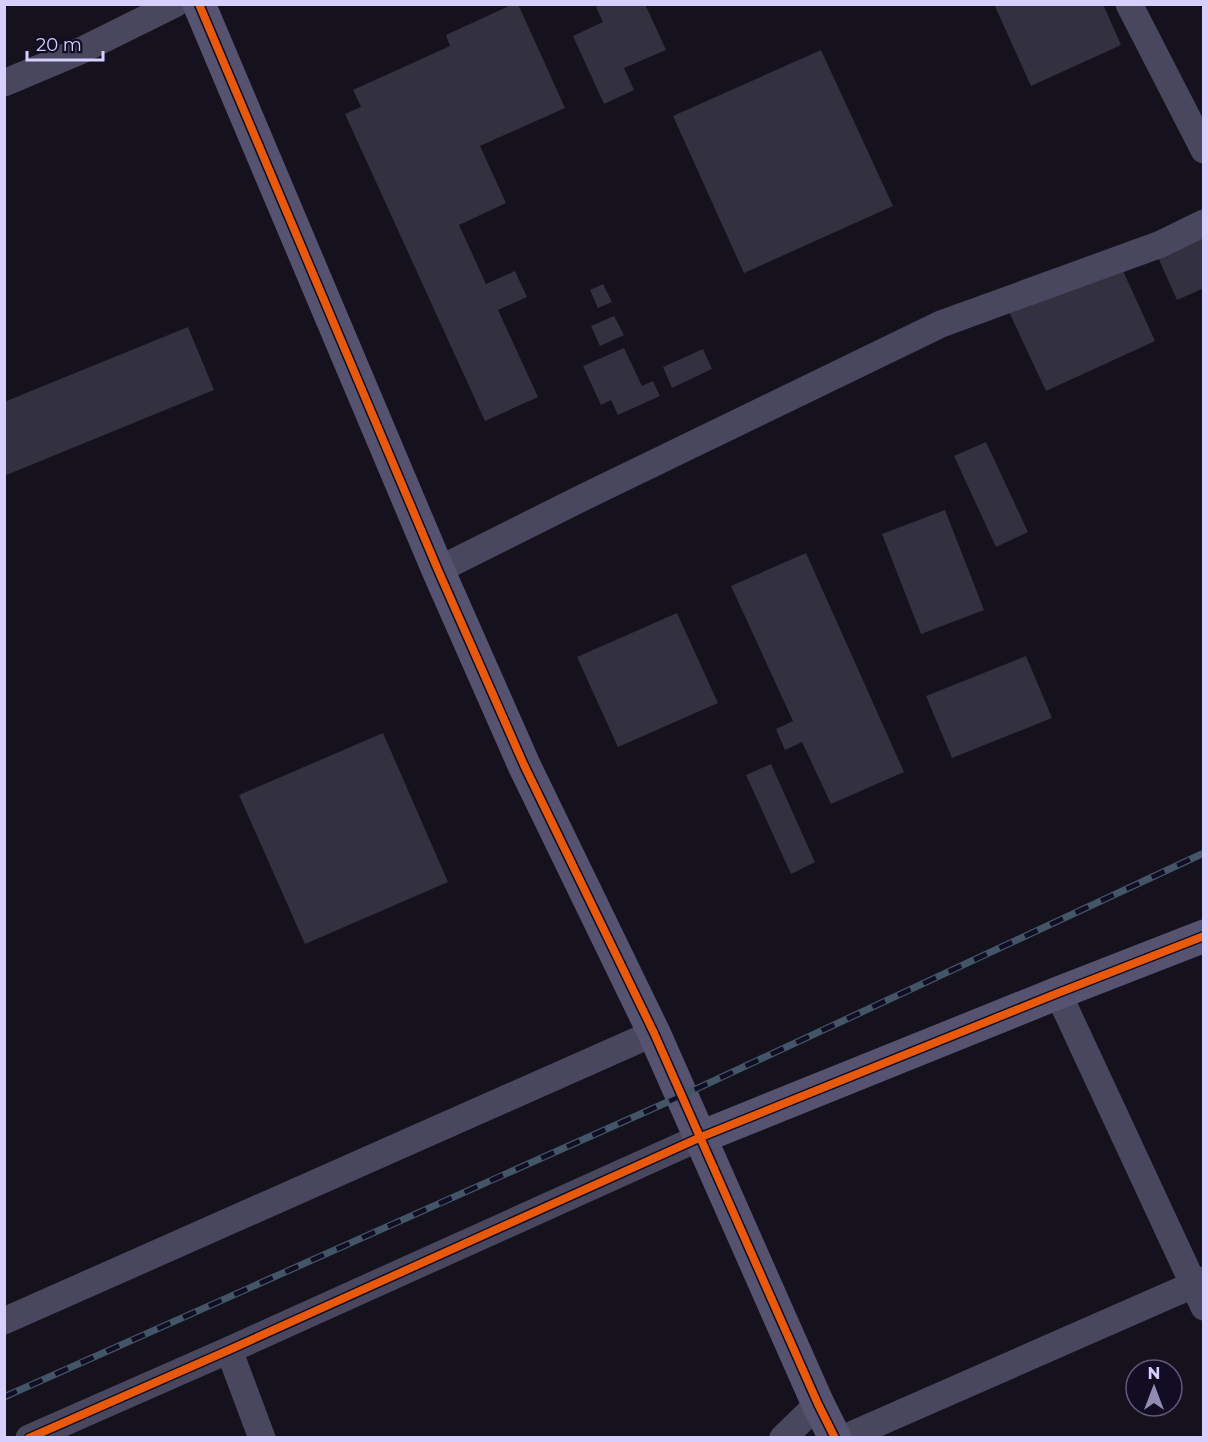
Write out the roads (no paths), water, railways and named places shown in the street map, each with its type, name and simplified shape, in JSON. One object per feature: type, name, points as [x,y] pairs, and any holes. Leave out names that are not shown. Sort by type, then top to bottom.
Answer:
[{"type":"street","points":[[4,84],[80,51],[175,4]]},
{"type":"street","points":[[199,4],[438,570],[524,765],[654,1033],[818,1404],[835,1437]]},
{"type":"street","points":[[1129,4],[1203,150]]},
{"type":"street","points":[[438,570],[941,324],[1161,244],[1203,223]]},
{"type":"street","points":[[29,1437],[229,1350],[700,1137],[1203,936]]},
{"type":"street","points":[[844,1437],[1200,1291],[1058,993]]},
{"type":"street","points":[[4,1321],[654,1033]]},
{"type":"street","points":[[229,1350],[262,1437]]},
{"type":"street","points":[[783,1437],[818,1404]]},
{"type":"railway","points":[[4,1397],[681,1096],[1204,853]]}]
